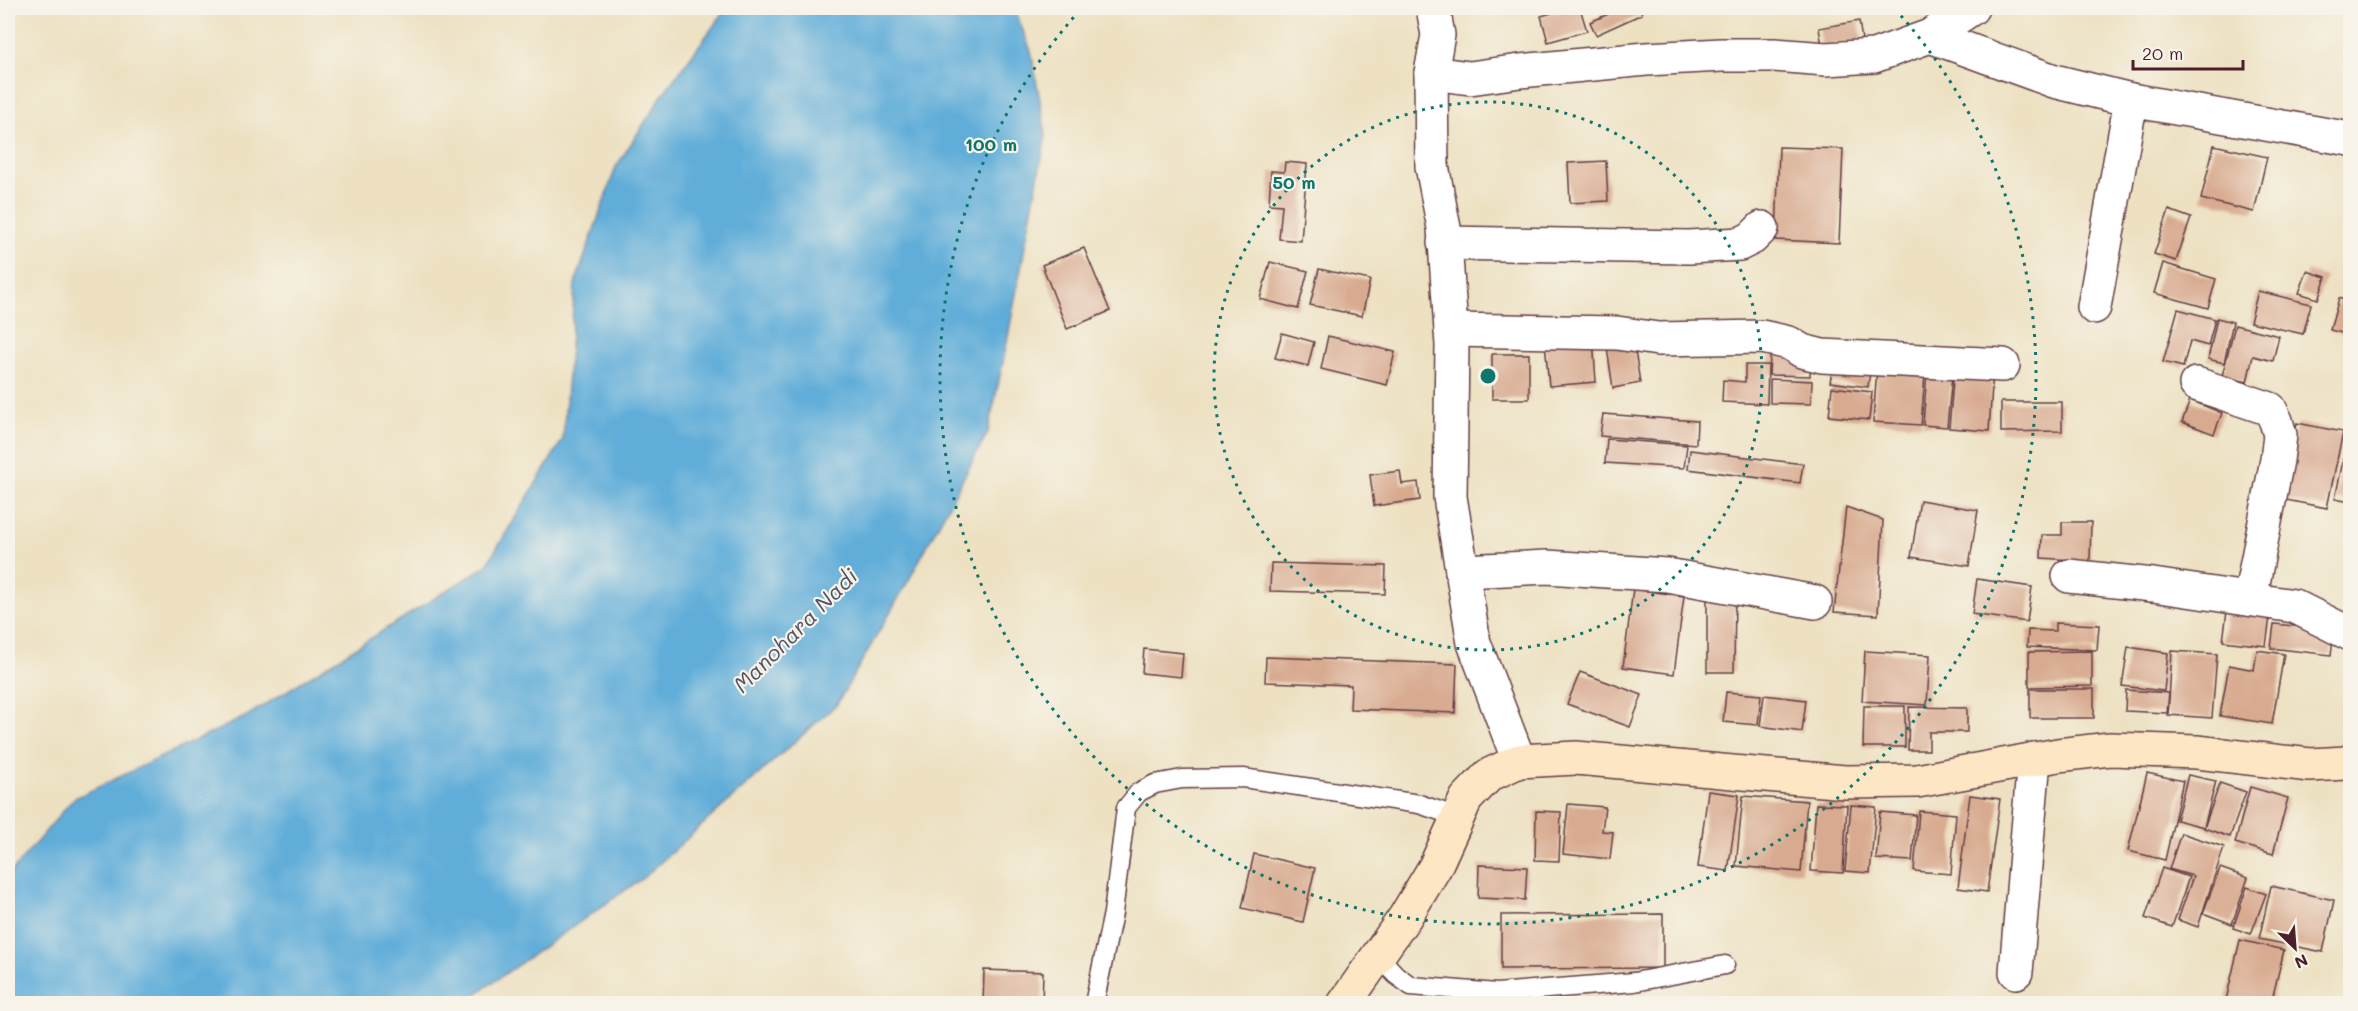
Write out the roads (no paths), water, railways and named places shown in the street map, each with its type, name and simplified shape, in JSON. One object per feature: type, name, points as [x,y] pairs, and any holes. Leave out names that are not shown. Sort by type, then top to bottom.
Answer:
[{"type":"street","points":[[1433,8],[1438,35],[1431,73],[1432,166],[1444,228],[1451,330],[1450,497],[1474,643],[1519,760]]},
{"type":"street","points":[[1431,73],[1470,78],[1646,59],[1722,55],[1774,55],[1826,59],[1874,56],[1930,36],[1972,8]]},
{"type":"street","points":[[1930,36],[2054,81],[2131,100],[2350,139]]},
{"type":"street","points":[[2094,307],[2131,100]]},
{"type":"street","points":[[1444,243],[1724,246],[1748,241],[1762,228]]},
{"type":"street","points":[[1451,330],[1617,333],[1658,339],[1762,337],[1789,343],[1803,351],[1822,356],[2003,365]]},
{"type":"street","points":[[2196,384],[2270,409],[2280,435],[2250,599]]},
{"type":"street","points":[[1462,571],[1547,567],[1667,575],[1815,602]]},
{"type":"street","points":[[2069,576],[2153,585],[2295,606],[2350,634]]},
{"type":"street","points":[[1344,1004],[1405,917],[1435,867],[1466,799],[1489,775],[1519,760],[1576,758],[1857,782],[1917,781],[2034,759],[2110,749],[2197,752],[2310,765],[2350,761]]},
{"type":"street","points":[[2016,972],[2034,759]]},
{"type":"lane","points":[[1094,1004],[1113,913],[1126,808],[1139,792],[1155,784],[1182,779],[1243,778],[1419,804],[1458,817]]},
{"type":"lane","points":[[1378,956],[1396,975],[1411,986],[1497,993],[1634,982],[1725,966]]},
{"type":"water","name":"Manohara Nadi","points":[[727,8],[1014,8],[1031,51],[1046,135],[988,432],[910,578],[837,704],[643,878],[463,1003],[8,1003],[8,876],[73,799],[247,716],[486,566],[563,439],[575,284],[616,167],[663,94]]}]
